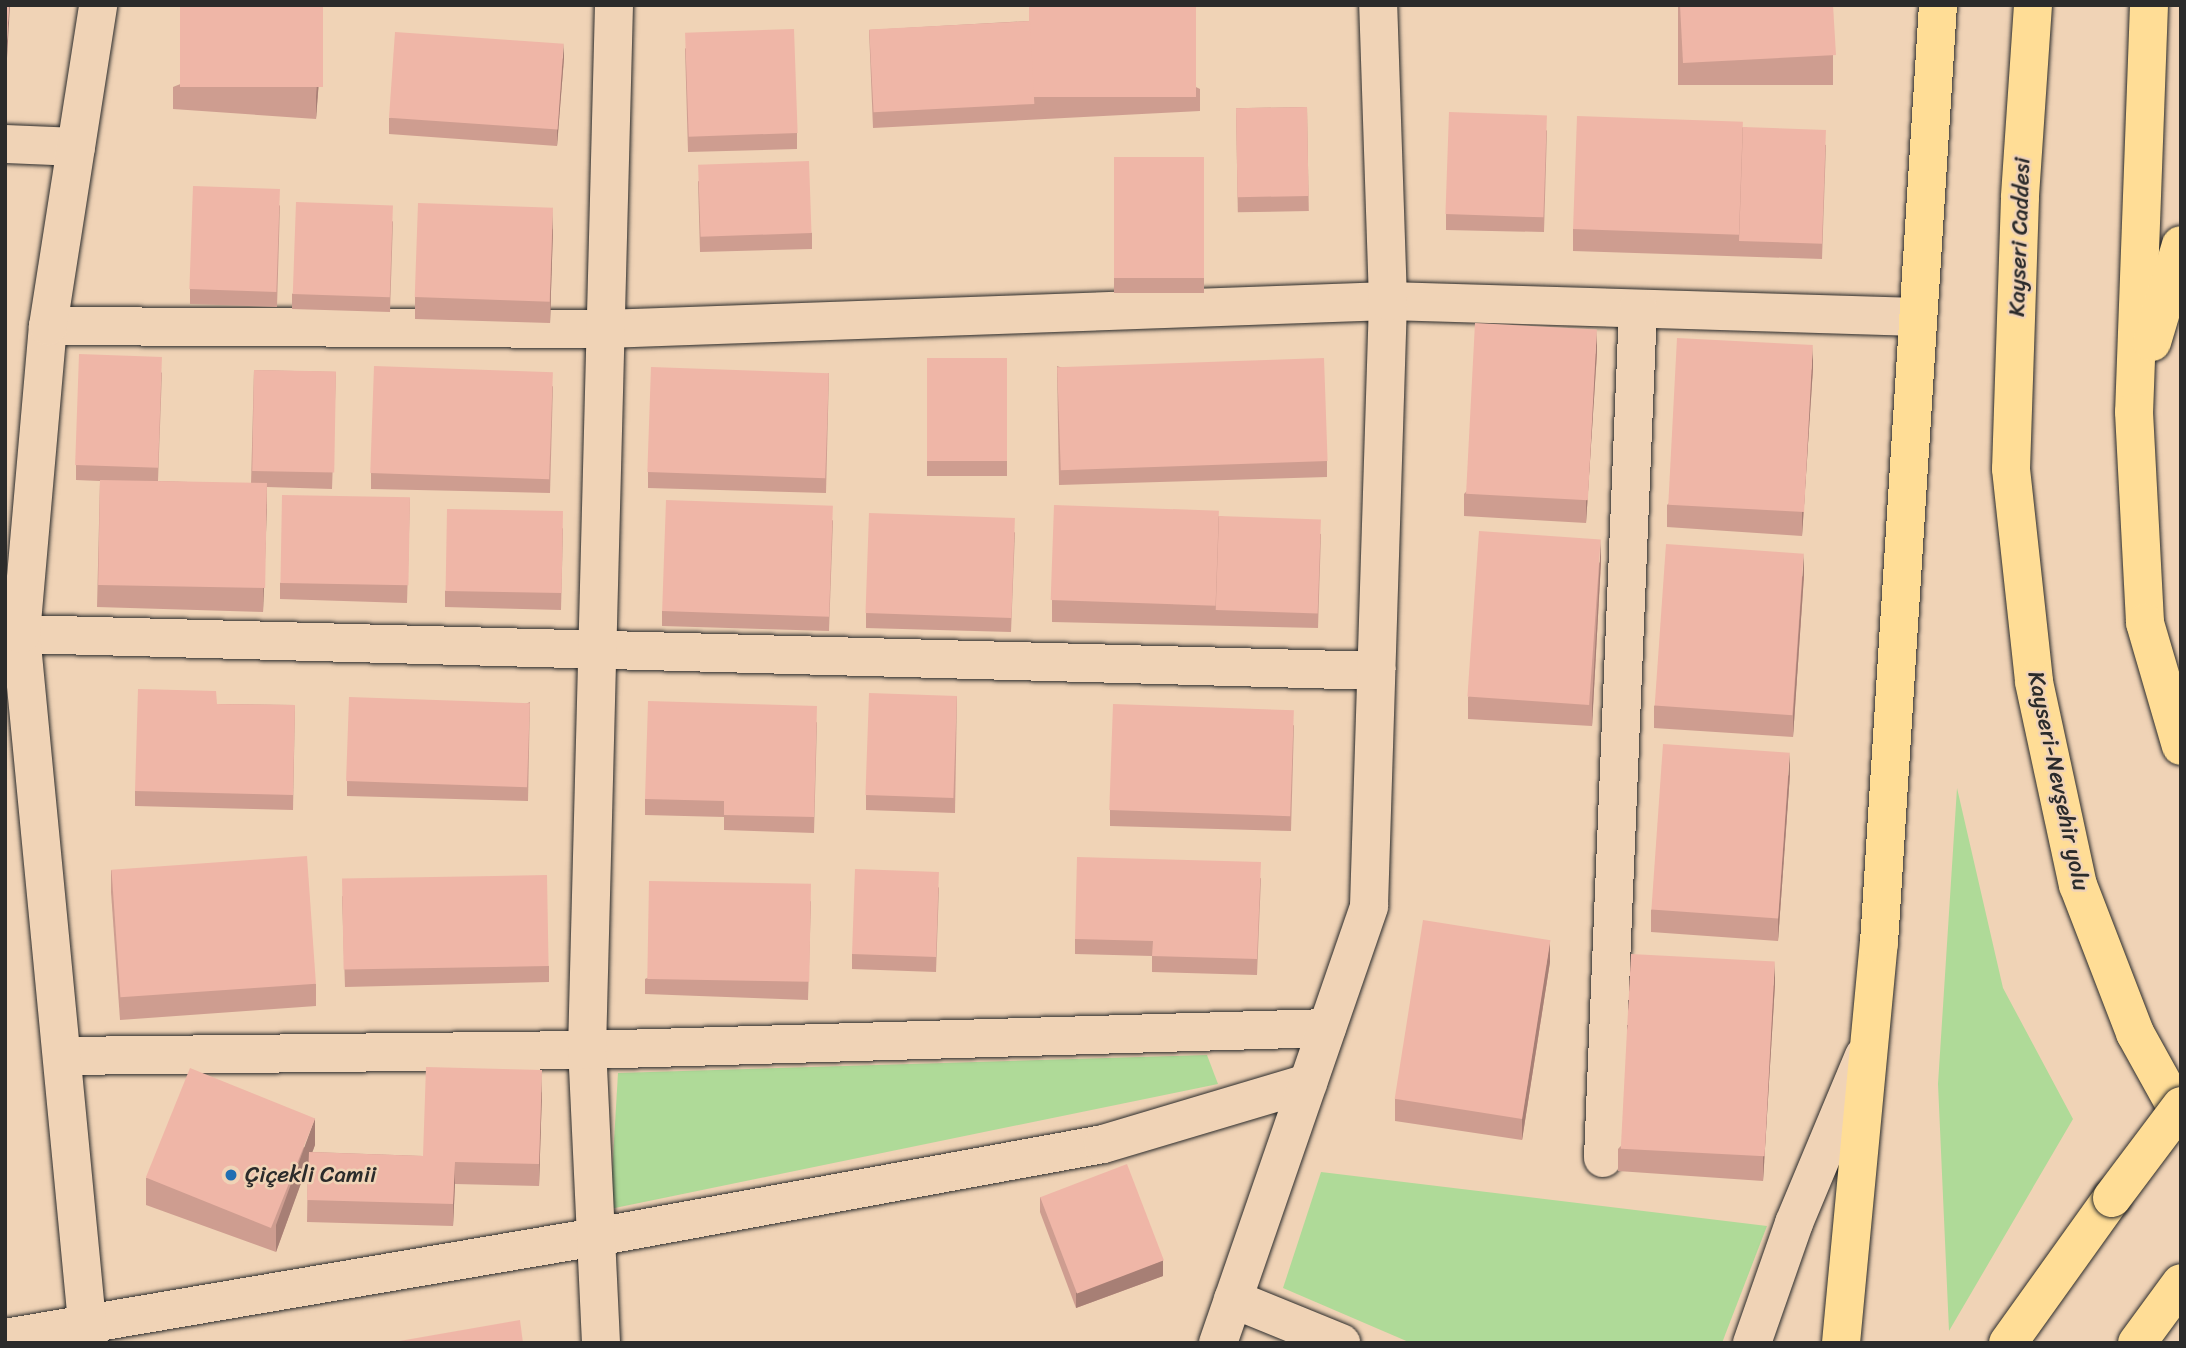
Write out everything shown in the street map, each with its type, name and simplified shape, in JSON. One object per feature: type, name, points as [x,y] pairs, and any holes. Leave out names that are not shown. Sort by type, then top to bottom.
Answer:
[{"type":"highway","points":[[1841,1343],[1869,1044],[1938,5]]},
{"type":"highway","name":"Kayseri Caddesi","points":[[2011,469],[2020,198],[2033,5]]},
{"type":"highway","points":[[2150,5],[2134,412],[2145,623],[2181,746]]},
{"type":"highway","points":[[2134,412],[2181,245]]},
{"type":"highway","name":"Kayseri-Nevşehir yolu","points":[[2011,469],[2034,682],[2078,885],[2135,1033],[2181,1116]]},
{"type":"highway","points":[[2008,1343],[2181,1106]]},
{"type":"highway","points":[[2137,1343],[2173,1293]]},
{"type":"street","points":[[89,1333],[21,634],[18,524],[98,5]]},
{"type":"street","points":[[1218,1343],[1370,906],[1388,302],[1378,5]]},
{"type":"street","points":[[601,1343],[587,1049],[604,329],[602,6]]},
{"type":"street","points":[[5,144],[76,147]]},
{"type":"street","points":[[48,326],[604,329],[1388,302],[1918,317]]},
{"type":"street","points":[[1603,1158],[1638,309]]},
{"type":"street","points":[[21,634],[1376,671]]},
{"type":"street","points":[[62,1056],[587,1049],[1327,1028]]},
{"type":"street","points":[[1752,1343],[1794,1223],[1869,1044]]},
{"type":"street","points":[[5,1338],[89,1333],[1103,1144],[1308,1083]]},
{"type":"street","points":[[1233,1299],[1341,1343]]},
{"type":"green space","points":[[1957,788],[2003,988],[2073,1119],[1949,1331],[1938,1084]]},
{"type":"green space","points":[[1207,1055],[1218,1084],[610,1209],[618,1073]]},
{"type":"green space","points":[[1321,1172],[1767,1226],[1722,1343],[1411,1343],[1283,1288]]},
{"type":"building","points":[[5,5],[9,5],[5,78]]},
{"type":"building","points":[[180,5],[323,5],[323,87],[180,87]]},
{"type":"building","points":[[1029,5],[1196,5],[1196,97],[1029,97]]},
{"type":"building","points":[[1680,5],[1833,5],[1836,55],[1683,63]]},
{"type":"building","points":[[1030,21],[1034,104],[874,112],[869,29]]},
{"type":"building","points":[[794,29],[798,133],[689,137],[685,33]]},
{"type":"building","points":[[395,32],[564,44],[558,130],[389,118]]},
{"type":"building","points":[[1307,107],[1309,196],[1238,197],[1236,108]]},
{"type":"building","points":[[1449,112],[1547,115],[1543,217],[1445,214]]},
{"type":"building","points":[[1577,116],[1743,122],[1739,235],[1573,229]]},
{"type":"building","points":[[1743,127],[1826,130],[1822,244],[1739,241]]},
{"type":"building","points":[[1114,157],[1204,157],[1204,278],[1114,278]]},
{"type":"building","points":[[809,161],[812,233],[701,237],[698,165]]},
{"type":"building","points":[[193,186],[280,189],[276,292],[189,289]]},
{"type":"building","points":[[296,202],[393,205],[390,297],[293,294]]},
{"type":"building","points":[[418,203],[553,208],[550,302],[415,297]]},
{"type":"building","points":[[1475,323],[1597,329],[1588,500],[1466,494]]},
{"type":"building","points":[[1677,338],[1813,345],[1804,512],[1668,505]]},
{"type":"building","points":[[79,354],[162,357],[158,468],[75,465]]},
{"type":"building","points":[[927,358],[1007,358],[1007,461],[927,461]]},
{"type":"building","points":[[1324,358],[1328,461],[1061,470],[1057,367]]},
{"type":"building","points":[[374,366],[553,372],[549,479],[370,473]]},
{"type":"building","points":[[651,367],[829,373],[825,478],[647,472]]},
{"type":"building","points":[[254,370],[336,371],[334,472],[252,471]]},
{"type":"building","points":[[100,480],[267,483],[265,588],[98,585]]},
{"type":"building","points":[[282,495],[410,497],[408,585],[280,583]]},
{"type":"building","points":[[666,500],[833,506],[829,617],[662,611]]},
{"type":"building","points":[[1054,505],[1219,511],[1216,606],[1051,600]]},
{"type":"building","points":[[447,509],[563,511],[562,593],[446,591]]},
{"type":"building","points":[[869,513],[1015,518],[1011,618],[866,613]]},
{"type":"building","points":[[1219,516],[1321,520],[1318,614],[1216,610]]},
{"type":"building","points":[[1479,531],[1601,540],[1589,705],[1467,697]]},
{"type":"building","points":[[1666,544],[1804,554],[1792,715],[1655,706]]},
{"type":"building","points":[[138,689],[216,691],[217,704],[295,705],[293,795],[135,791]]},
{"type":"building","points":[[869,693],[957,696],[953,798],[865,795]]},
{"type":"building","points":[[349,697],[530,703],[527,787],[346,781]]},
{"type":"building","points":[[648,701],[817,706],[814,817],[724,815],[724,801],[645,799]]},
{"type":"building","points":[[1113,704],[1294,710],[1290,816],[1109,810]]},
{"type":"building","points":[[1663,744],[1790,753],[1778,918],[1651,910]]},
{"type":"building","points":[[307,856],[316,984],[120,997],[111,870]]},
{"type":"building","points":[[1077,857],[1261,862],[1257,959],[1152,956],[1153,941],[1075,939]]},
{"type":"building","points":[[855,869],[939,872],[936,957],[852,954]]},
{"type":"building","points":[[547,875],[549,966],[344,970],[342,879]]},
{"type":"building","points":[[649,881],[811,884],[809,982],[647,979]]},
{"type":"building","points":[[1423,920],[1550,940],[1522,1119],[1395,1099]]},
{"type":"building","points":[[1631,954],[1775,962],[1765,1156],[1621,1149]]},
{"type":"building","points":[[426,1067],[542,1070],[539,1164],[455,1162],[453,1204],[307,1200],[309,1152],[423,1156]]},
{"type":"building","name":"Çiçekli Camii","points":[[190,1068],[315,1119],[271,1228],[146,1177]]},
{"type":"building","points":[[1127,1164],[1164,1260],[1077,1293],[1040,1197]]},
{"type":"building","points":[[520,1320],[523,1343],[388,1343]]},
{"type":"place","name":"Çiçekli Camii","points":[[231,1175]]}]
